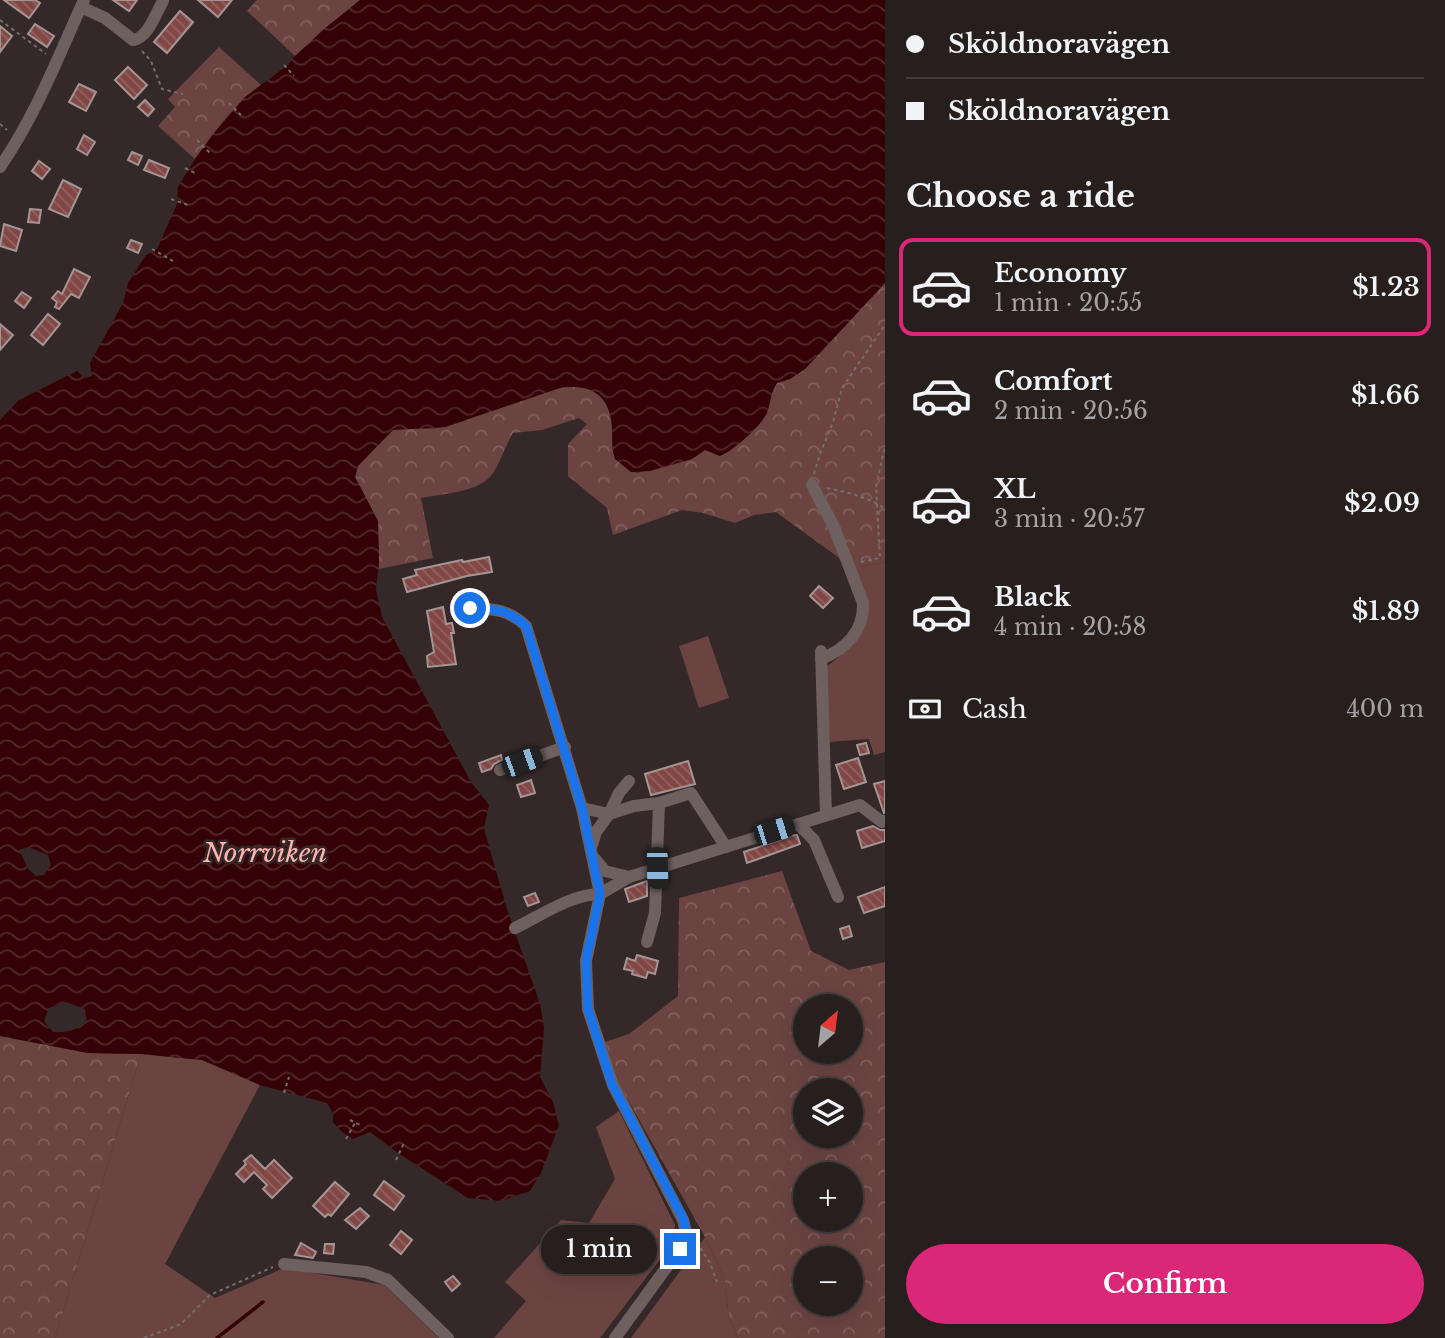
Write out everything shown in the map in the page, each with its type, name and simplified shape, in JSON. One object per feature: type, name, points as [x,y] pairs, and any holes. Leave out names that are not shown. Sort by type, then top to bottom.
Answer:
[{"type":"street","points":[[0,167],[19,139],[58,63],[82,3],[133,40],[140,39],[145,33],[163,1]]},
{"type":"street","points":[[811,485],[834,527],[863,603],[863,615],[849,642],[837,652],[821,655],[826,815]]},
{"type":"street","points":[[470,608],[493,609],[514,615],[526,626],[582,808],[600,894],[586,961],[588,1009],[612,1084],[684,1220],[686,1232],[680,1249],[615,1338]]},
{"type":"street","points":[[500,770],[565,747]]},
{"type":"street","points":[[629,781],[596,832],[593,852],[606,871],[629,877]]},
{"type":"street","points":[[582,808],[609,814],[691,793],[726,846]]},
{"type":"street","points":[[646,942],[655,913],[659,803]]},
{"type":"street","points":[[515,928],[566,903],[590,894],[600,894],[629,877],[860,805],[882,822],[885,821]]},
{"type":"street","points":[[798,824],[814,840],[838,897]]},
{"type":"street","points":[[284,1264],[366,1272],[388,1280],[448,1338]]},
{"type":"path","points":[[0,20],[58,63]]},
{"type":"path","points":[[133,40],[150,61],[162,89],[183,94]]},
{"type":"path","points":[[284,65],[294,76]]},
{"type":"path","points":[[229,103],[241,115]]},
{"type":"path","points":[[197,140],[210,153]]},
{"type":"path","points":[[185,168],[195,173]]},
{"type":"path","points":[[170,199],[188,205]]},
{"type":"path","points":[[152,249],[173,261]]},
{"type":"path","points":[[885,325],[842,388],[811,485],[848,493],[885,509]]},
{"type":"path","points":[[848,564],[880,558],[876,487],[885,446]]},
{"type":"path","points":[[284,1093],[289,1077]]},
{"type":"path","points":[[350,1120],[360,1125]]},
{"type":"path","points":[[346,1139],[355,1123]]},
{"type":"path","points":[[396,1160],[404,1143]]},
{"type":"path","points":[[686,1232],[700,1244],[717,1282]]},
{"type":"path","points":[[144,1338],[181,1324],[210,1295],[284,1264]]},
{"type":"green space","points":[[257,0],[360,0],[295,56],[247,11]]},
{"type":"green space","points":[[219,47],[261,85],[233,110],[195,159],[158,126],[175,107],[168,99]]},
{"type":"green space","points":[[885,283],[885,562],[853,568],[776,512],[754,515],[735,523],[682,510],[613,535],[607,508],[568,476],[568,444],[587,424],[579,418],[542,430],[513,433],[488,479],[471,488],[421,498],[433,558],[379,569],[378,521],[355,477],[358,466],[393,429],[448,426],[527,396],[570,387],[588,389],[602,397],[610,411],[615,459],[637,473],[692,459],[705,450],[723,454],[736,446],[761,419],[768,409],[777,383],[790,379],[805,369]]},
{"type":"green space","points":[[885,562],[885,752],[874,755],[869,739],[828,742],[825,668],[852,646],[861,631],[853,568]]},
{"type":"green space","points":[[708,636],[729,698],[699,708],[679,646]]},
{"type":"green space","points":[[782,871],[811,951],[849,970],[885,962],[885,1338],[738,1338],[729,1318],[724,1277],[705,1237],[619,1084],[605,1042],[629,1034],[678,996],[679,898]]},
{"type":"green space","points":[[0,1036],[88,1053],[141,1054],[55,1338],[0,1338]]},
{"type":"green space","points":[[141,1054],[202,1060],[260,1085],[165,1264],[215,1298],[284,1268],[384,1285],[439,1338],[55,1338]]},
{"type":"green space","points":[[619,1111],[675,1225],[674,1241],[600,1338],[494,1338],[526,1301],[505,1282],[561,1220],[589,1223],[615,1179],[596,1127]]},
{"type":"green space","points":[[705,1237],[724,1277],[729,1318],[738,1338],[631,1338]]},
{"type":"water","name":"Norrviken","points":[[360,0],[885,0],[885,283],[805,369],[790,379],[777,383],[765,416],[748,436],[720,456],[705,450],[692,459],[650,471],[631,472],[615,459],[610,415],[603,400],[590,390],[563,387],[445,427],[393,430],[358,466],[355,477],[378,521],[379,562],[376,590],[382,617],[471,782],[489,805],[484,828],[486,836],[507,909],[540,1004],[544,1028],[540,1077],[553,1102],[559,1125],[541,1173],[530,1191],[500,1201],[468,1198],[370,1132],[353,1139],[333,1122],[333,1113],[327,1103],[260,1085],[202,1060],[141,1054],[88,1053],[0,1036],[0,420],[19,400],[77,371],[85,378],[92,376],[90,363],[123,303],[128,283],[146,255],[157,249],[177,204],[178,187],[195,159],[245,97],[288,65],[324,29]],"holes":[[[28,847],[48,855],[51,865],[44,875],[36,876],[29,870],[19,850]],[[66,1002],[85,1009],[87,1022],[71,1030],[53,1032],[44,1021],[49,1008]]]},
{"type":"building","points":[[4,0],[35,0],[40,3],[29,18]]},
{"type":"building","points":[[113,0],[137,0],[129,11]]},
{"type":"building","points":[[198,0],[232,0],[218,17]]},
{"type":"building","points":[[180,11],[193,22],[167,53],[154,42]]},
{"type":"building","points":[[35,24],[54,36],[47,47],[28,34]]},
{"type":"building","points":[[0,26],[12,36],[0,52]]},
{"type":"building","points":[[128,67],[147,85],[134,99],[115,80]]},
{"type":"building","points":[[79,84],[96,92],[86,111],[69,102]]},
{"type":"building","points":[[145,100],[154,109],[148,116],[138,107]]},
{"type":"building","points":[[84,135],[95,142],[87,155],[77,149]]},
{"type":"building","points":[[132,152],[142,156],[138,165],[128,160]]},
{"type":"building","points":[[149,160],[169,168],[165,178],[144,170]]},
{"type":"building","points":[[39,161],[50,169],[42,179],[32,171]]},
{"type":"building","points":[[63,180],[81,189],[68,217],[49,209]]},
{"type":"building","points":[[30,209],[41,210],[39,223],[28,222]]},
{"type":"building","points":[[4,224],[22,230],[16,251],[0,246]]},
{"type":"building","points":[[131,240],[142,244],[138,253],[127,248]]},
{"type":"building","points":[[74,269],[90,277],[79,298],[71,294],[59,309],[55,307],[57,302],[52,298],[58,291],[62,294]]},
{"type":"building","points":[[22,292],[31,298],[24,308],[15,301]]},
{"type":"building","points":[[48,314],[60,324],[43,345],[31,335]]},
{"type":"building","points":[[0,324],[13,335],[0,350]]},
{"type":"building","points":[[489,557],[492,572],[407,592],[403,579],[417,575],[415,570]]},
{"type":"building","points":[[819,586],[833,598],[823,608],[810,596]]},
{"type":"building","points":[[443,607],[446,624],[452,623],[456,664],[428,667],[427,656],[434,652],[427,611]]},
{"type":"building","points":[[866,743],[869,753],[860,755],[857,745]]},
{"type":"building","points":[[501,755],[502,760],[482,772],[479,763]]},
{"type":"building","points":[[858,758],[866,782],[844,789],[836,765]]},
{"type":"building","points":[[688,761],[695,784],[651,795],[645,774]]},
{"type":"building","points":[[531,780],[535,793],[521,797],[517,785]]},
{"type":"building","points":[[885,781],[885,812],[884,813],[874,784]]},
{"type":"building","points":[[873,826],[885,830],[885,841],[862,848],[857,831]]},
{"type":"building","points":[[797,835],[800,844],[747,863],[744,852]]},
{"type":"building","points":[[647,881],[647,896],[629,902],[625,889]]},
{"type":"building","points":[[885,887],[885,906],[864,913],[858,897]]},
{"type":"building","points":[[535,893],[539,902],[528,906],[524,897]]},
{"type":"building","points":[[849,926],[852,936],[843,939],[840,929]]},
{"type":"building","points":[[637,955],[658,961],[655,974],[648,972],[646,978],[624,969],[627,958],[635,961]]},
{"type":"building","points":[[251,1155],[265,1169],[274,1160],[292,1178],[272,1198],[263,1189],[267,1185],[254,1172],[244,1182],[236,1174]]},
{"type":"building","points":[[384,1181],[404,1196],[394,1210],[374,1195]]},
{"type":"building","points":[[335,1182],[349,1194],[331,1216],[328,1214],[325,1217],[313,1206]]},
{"type":"building","points":[[360,1208],[369,1216],[356,1229],[345,1220]]},
{"type":"building","points":[[401,1231],[412,1240],[401,1254],[390,1245]]},
{"type":"building","points":[[301,1243],[316,1252],[313,1258],[295,1255]]},
{"type":"building","points":[[325,1244],[334,1244],[333,1254],[324,1253]]},
{"type":"building","points":[[453,1276],[460,1284],[452,1291],[445,1282]]},
{"type":"waterway","points":[[217,1338],[263,1302]]},
{"type":"route","points":[[470,608],[493,609],[514,615],[526,626],[582,808],[600,894],[586,961],[588,1009],[612,1084],[684,1220],[686,1232],[680,1249]]}]
